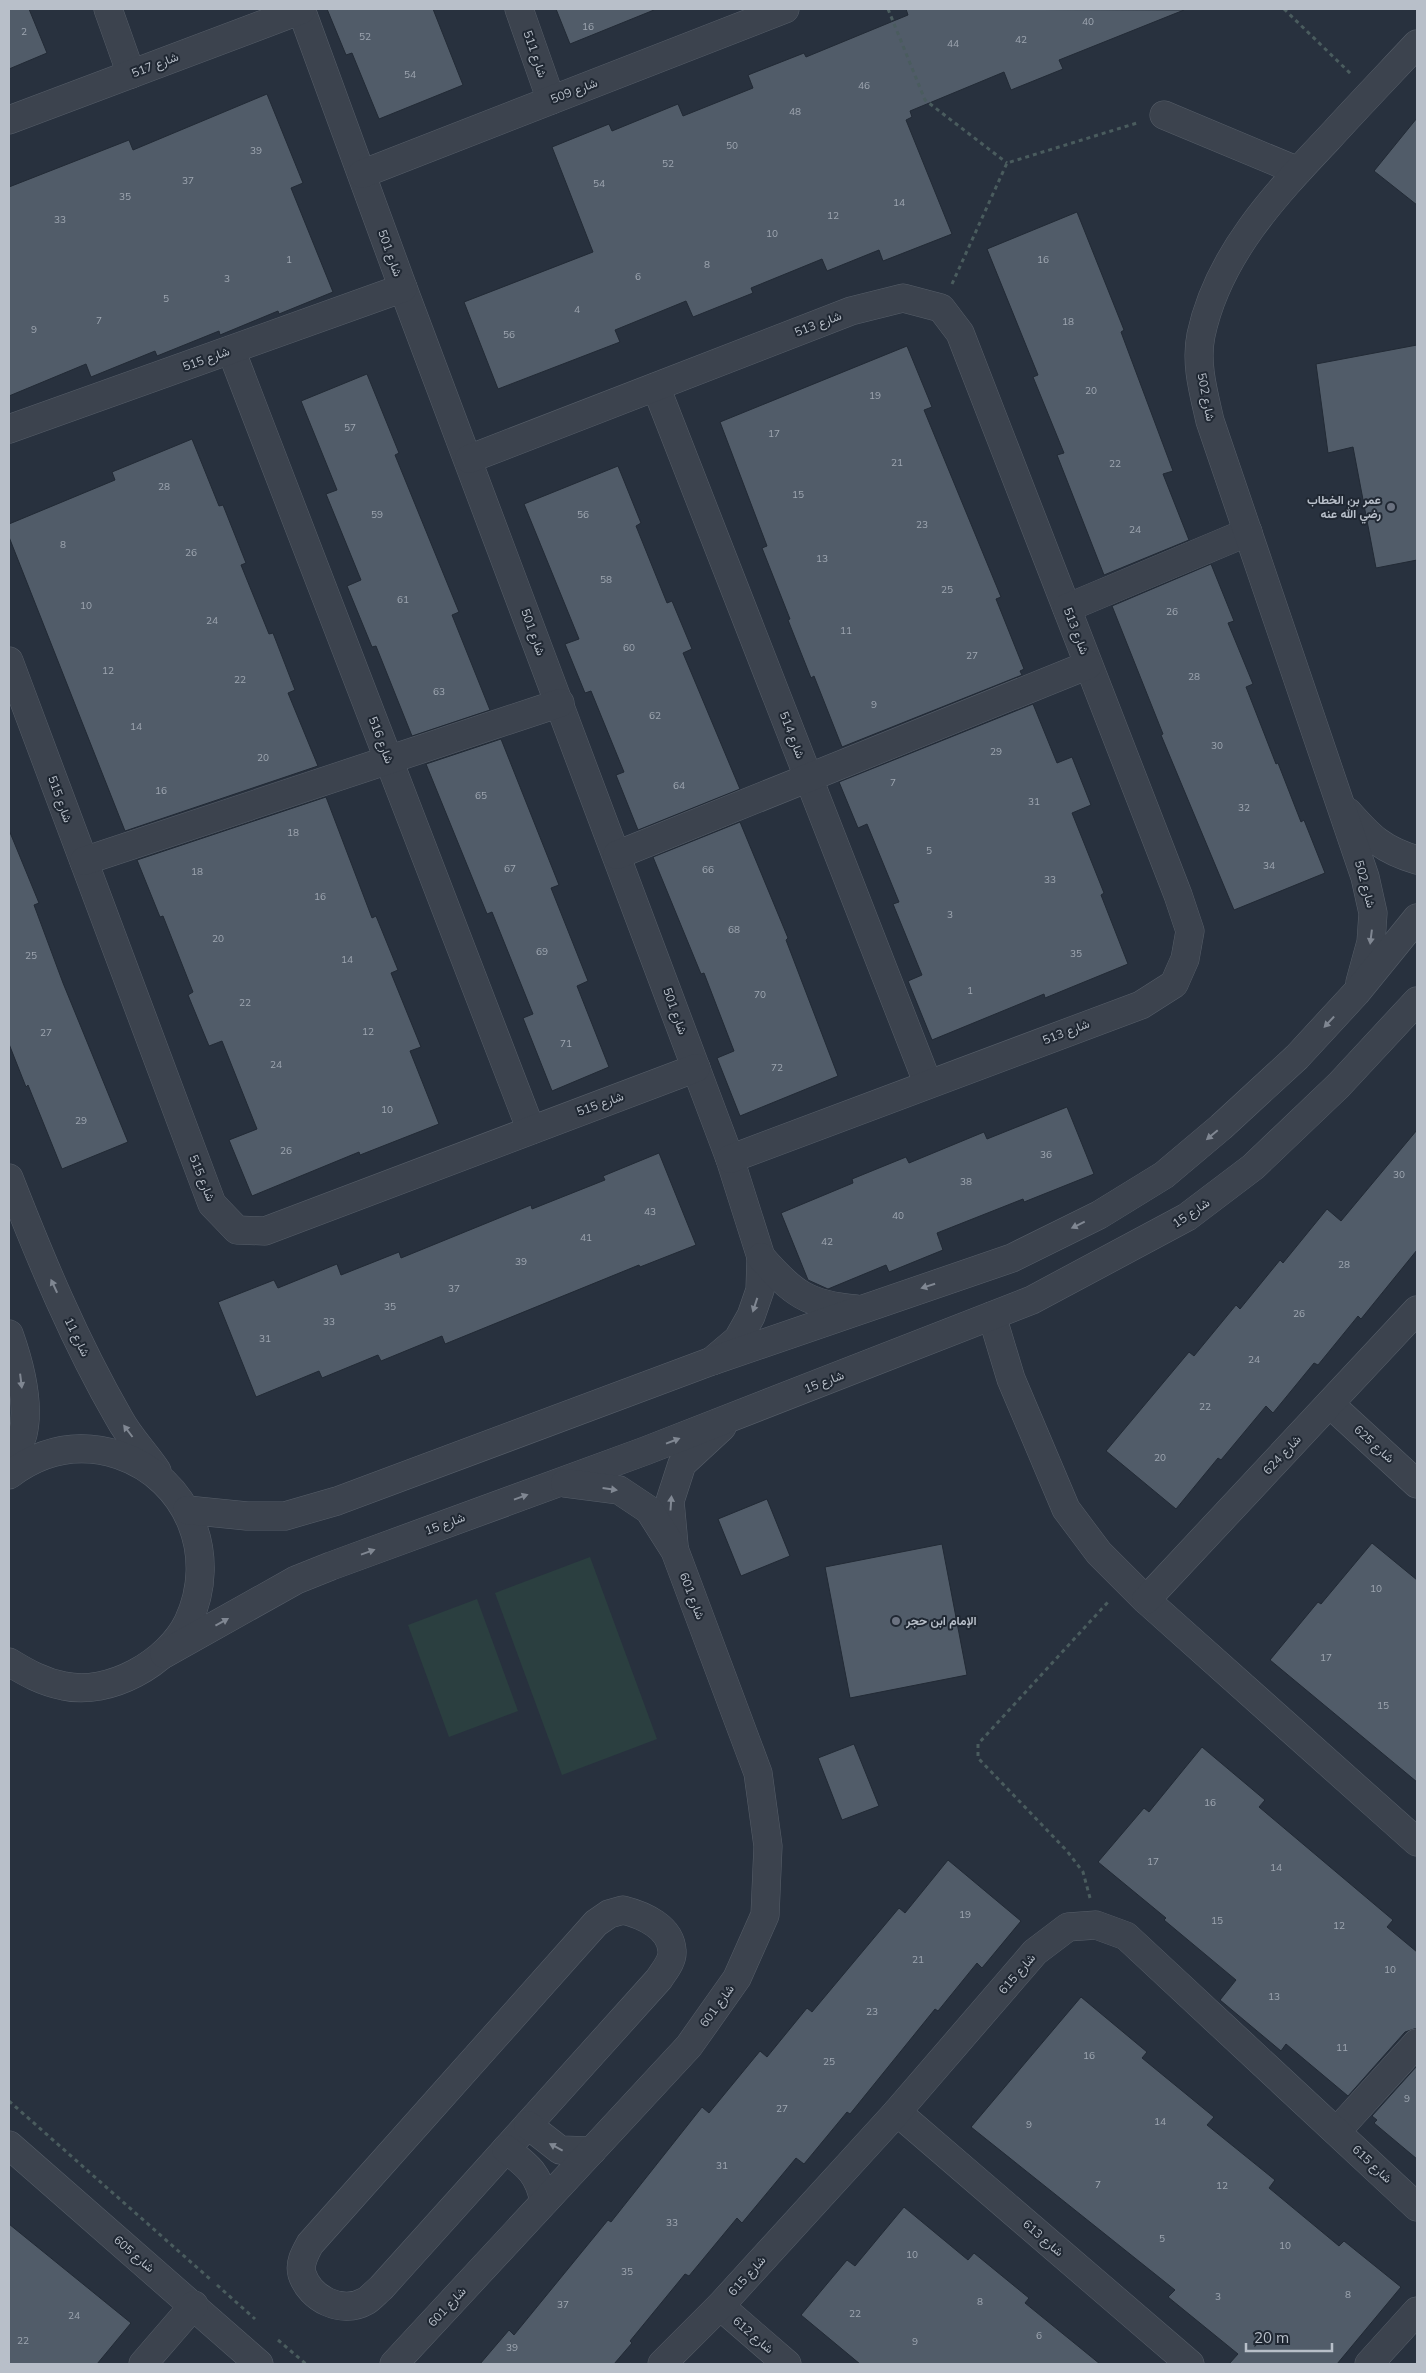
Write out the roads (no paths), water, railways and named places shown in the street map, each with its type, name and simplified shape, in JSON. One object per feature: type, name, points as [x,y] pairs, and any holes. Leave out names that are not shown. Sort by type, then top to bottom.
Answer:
[{"type":"street","points":[[108,9],[131,74]]},
{"type":"street","name":"شارع 517","points":[[9,120],[301,9]]},
{"type":"street","name":"شارع 501","points":[[301,9],[403,288],[730,1158],[761,1257],[760,1290],[751,1316],[738,1338],[712,1361]]},
{"type":"street","name":"شارع 511","points":[[519,9],[551,100]]},
{"type":"street","name":"شارع 509","points":[[362,174],[785,9]]},
{"type":"street","name":"شارع 502","points":[[1356,993],[1371,942],[1373,913],[1342,805],[1208,412],[1200,377],[1201,336],[1215,294],[1236,249],[1278,192],[1417,44]]},
{"type":"street","points":[[1164,114],[1298,171]]},
{"type":"street","name":"شارع 515","points":[[9,429],[403,288]]},
{"type":"street","name":"شارع 513","points":[[468,459],[851,311],[903,298],[941,308],[960,333],[1190,932],[1185,959],[1174,984],[1141,1005],[730,1158]]},
{"type":"street","name":"شارع 516","points":[[231,350],[531,1130]]},
{"type":"street","name":"شارع 514","points":[[656,386],[928,1084]]},
{"type":"street","points":[[1067,608],[1248,532]]},
{"type":"street","name":"شارع 515","points":[[9,661],[212,1204],[237,1230],[265,1231],[696,1068]]},
{"type":"street","points":[[617,855],[1088,665]]},
{"type":"street","points":[[84,861],[560,703]]},
{"type":"street","name":"شارع 502","points":[[1342,805],[1367,834],[1390,852],[1417,860]]},
{"type":"street","points":[[187,1510],[247,1516],[285,1516],[337,1501],[712,1361],[1012,1258],[1099,1215],[1164,1175],[1222,1127],[1297,1058],[1356,993],[1417,918]]},
{"type":"street","name":"شارع 15","points":[[164,1654],[305,1577],[732,1418],[1032,1300],[1187,1217],[1253,1167],[1339,1085],[1417,1001]]},
{"type":"street","name":"شارع 11","points":[[9,1178],[41,1258],[82,1348],[120,1420],[167,1484]]},
{"type":"street","name":"شارع 501","points":[[761,1257],[780,1280],[803,1297],[831,1307],[858,1310]]},
{"type":"street","name":"شارع 624","points":[[1146,1600],[1417,1310]]},
{"type":"street","points":[[992,1316],[1011,1379],[1066,1509],[1099,1553],[1146,1600],[1417,1842]]},
{"type":"street","points":[[9,1334],[18,1360],[24,1407],[23,1435],[9,1462]]},
{"type":"street","name":"شارع 625","points":[[1330,1404],[1417,1484]]},
{"type":"street","name":"شارع 601","points":[[675,1551],[670,1501],[682,1464],[732,1418]]},
{"type":"street","points":[[9,1474],[28,1460],[64,1449],[102,1449],[137,1461],[167,1484],[187,1510],[200,1547],[200,1586],[187,1623],[164,1654],[135,1674],[101,1686],[66,1687],[20,1678],[9,1662]]},
{"type":"street","name":"شارع 601","points":[[394,2364],[689,2046],[737,1978],[764,1915],[768,1846],[758,1773],[675,1551],[649,1510],[619,1490],[562,1482]]},
{"type":"street","points":[[623,1910],[641,1914],[655,1924],[668,1938],[672,1952],[668,1967],[528,2125],[380,2288],[365,2302],[346,2306],[330,2305],[308,2285],[302,2273],[302,2259],[310,2244],[596,1923],[609,1914],[623,1910]]},
{"type":"street","name":"شارع 615","points":[[662,2364],[720,2306],[897,2112],[1035,1952],[1068,1927],[1096,1925],[1126,1936],[1417,2206]]},
{"type":"street","points":[[1337,2131],[1417,2043]]},
{"type":"street","name":"شارع 613","points":[[897,2112],[1190,2364]]},
{"type":"street","points":[[528,2125],[560,2150],[592,2151]]},
{"type":"street","name":"شارع 605","points":[[9,2145],[194,2305],[259,2364]]},
{"type":"street","points":[[506,2149],[535,2174],[541,2185],[544,2202]]},
{"type":"street","points":[[143,2364],[194,2305]]},
{"type":"street","name":"شارع 612","points":[[720,2306],[787,2364]]},
{"type":"street","points":[[1369,2364],[1417,2311]]},
{"type":"place","name":"عمر بن الخطاب رضي الله عنه","points":[[1391,507]]},
{"type":"place","name":"الإمام ابن حجر","points":[[896,1621]]}]
